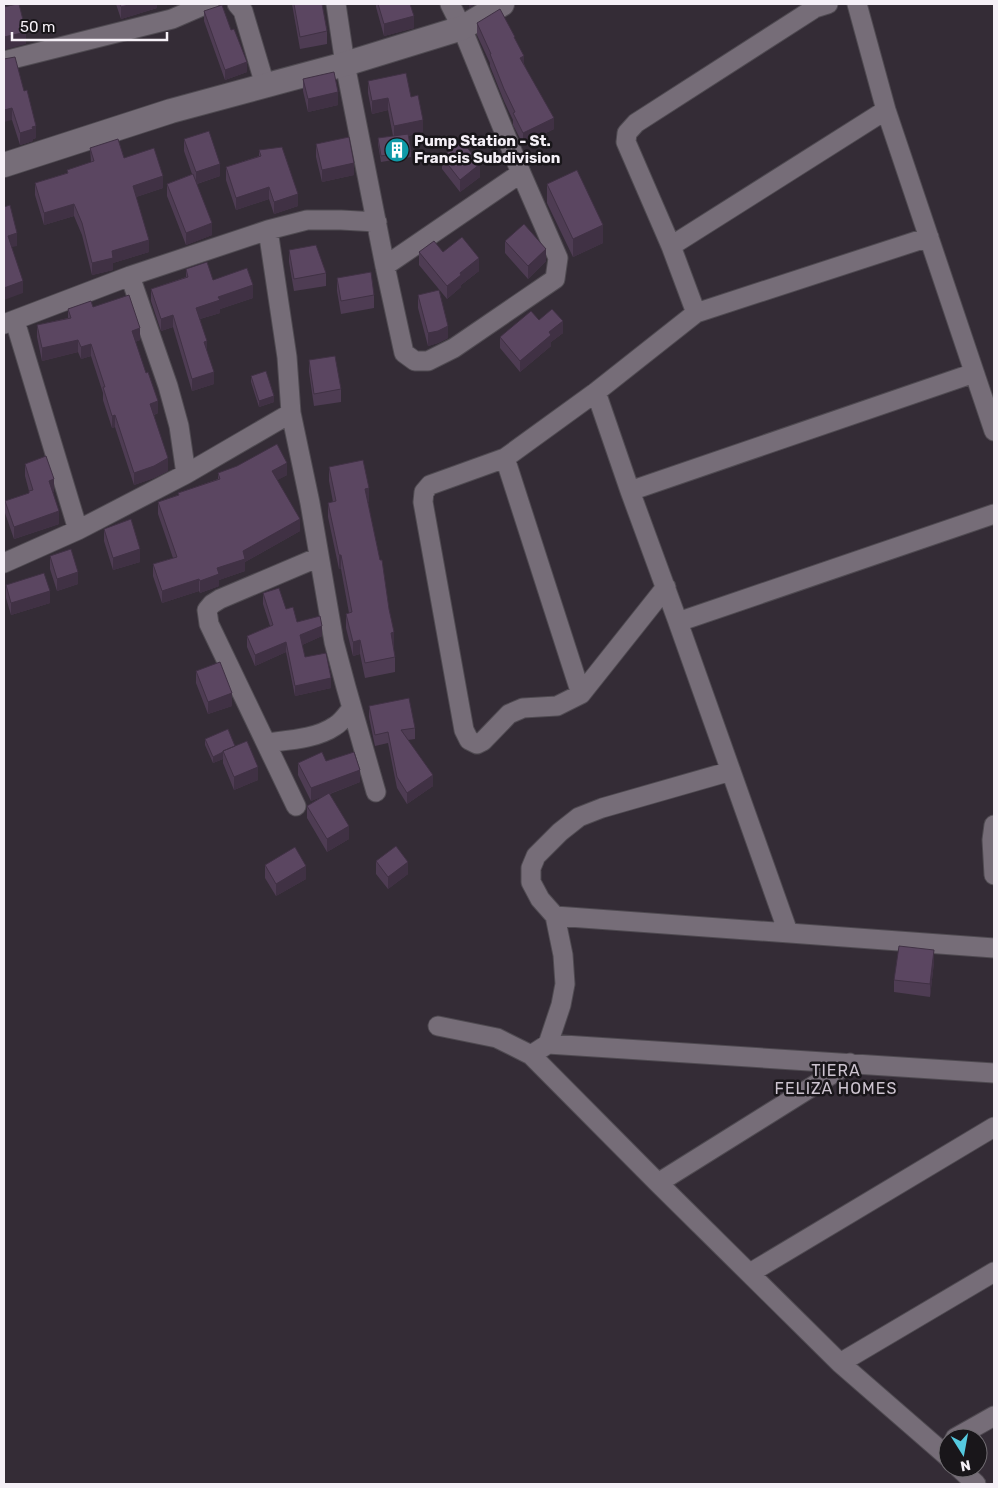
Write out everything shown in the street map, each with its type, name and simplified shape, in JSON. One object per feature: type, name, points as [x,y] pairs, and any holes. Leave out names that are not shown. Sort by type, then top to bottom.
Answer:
[{"type":"street","points":[[4,61],[170,12],[209,4]]},
{"type":"street","points":[[237,4],[243,11],[265,85]]},
{"type":"street","points":[[336,4],[345,64],[404,353],[415,361],[428,361],[454,348],[555,279],[558,258],[462,28],[450,4]]},
{"type":"street","points":[[4,165],[171,110],[345,64],[462,28],[502,4]]},
{"type":"street","points":[[696,313],[626,142],[627,133],[636,123],[717,70],[815,8],[828,4]]},
{"type":"street","points":[[857,4],[886,110],[994,431]]},
{"type":"street","points":[[670,246],[886,110]]},
{"type":"street","points":[[385,266],[521,173]]},
{"type":"street","points":[[78,530],[9,323],[130,276],[268,230],[307,220],[377,222]]},
{"type":"street","points":[[268,230],[288,357],[291,413],[310,503],[334,642],[376,792]]},
{"type":"street","points":[[666,587],[581,694],[557,706],[523,708],[509,714],[483,741],[477,744],[469,740],[464,730],[423,502],[424,492],[430,485],[505,458],[596,392],[696,313],[929,237]]},
{"type":"street","points":[[130,276],[168,386],[178,426],[186,474]]},
{"type":"street","points":[[630,491],[974,373]]},
{"type":"street","points":[[596,392],[788,932]]},
{"type":"street","points":[[4,563],[78,530],[186,474],[291,413]]},
{"type":"street","points":[[505,458],[581,694]]},
{"type":"street","points":[[678,622],[994,514]]},
{"type":"street","points":[[296,806],[209,624],[207,610],[220,599],[319,557]]},
{"type":"street","points":[[266,743],[324,732],[337,725],[352,708]]},
{"type":"street","points":[[548,1044],[561,1005],[565,984],[563,955],[555,916],[540,899],[532,882],[531,868],[536,856],[560,832],[579,817],[602,808],[731,771]]},
{"type":"street","points":[[994,825],[992,840],[994,875]]},
{"type":"street","points":[[555,916],[994,948]]},
{"type":"street","points":[[438,1026],[497,1038],[531,1055],[840,1363],[938,1443]]},
{"type":"street","points":[[531,1055],[548,1044],[994,1073]]},
{"type":"street","points":[[658,1183],[850,1063]]},
{"type":"street","points":[[750,1273],[994,1127]]},
{"type":"street","points":[[840,1363],[994,1272]]},
{"type":"street","points":[[973,1428],[994,1416]]},
{"type":"building","points":[[19,4],[26,32],[4,37],[4,7]]},
{"type":"building","points":[[120,4],[132,4],[121,7]]},
{"type":"building","points":[[294,4],[322,4],[327,31],[300,37]]},
{"type":"building","points":[[378,4],[410,4],[414,16],[384,24]]},
{"type":"building","points":[[222,5],[231,30],[234,29],[247,62],[225,70],[204,11]]},
{"type":"building","points":[[500,9],[524,56],[520,58],[554,118],[523,133],[513,113],[515,112],[477,23]]},
{"type":"building","points":[[15,57],[24,91],[27,90],[36,126],[32,127],[33,129],[20,133],[12,108],[4,110],[4,59]]},
{"type":"building","points":[[334,72],[338,92],[308,99],[303,79]]},
{"type":"building","points":[[406,73],[411,97],[418,95],[423,120],[394,126],[388,98],[372,101],[368,81]]},
{"type":"building","points":[[209,131],[220,164],[196,172],[184,139]]},
{"type":"building","points":[[408,134],[411,151],[381,156],[378,138]]},
{"type":"building","points":[[349,137],[354,163],[322,170],[316,144]]},
{"type":"building","points":[[118,139],[124,158],[154,148],[163,176],[133,186],[149,240],[112,251],[113,258],[92,263],[82,223],[74,204],[44,213],[35,183],[68,173],[67,170],[94,161],[90,148]]},
{"type":"building","points":[[462,141],[480,164],[460,180],[442,157]]},
{"type":"building","points":[[282,147],[298,194],[274,202],[269,187],[236,198],[226,167],[261,156],[259,150]]},
{"type":"building","points":[[577,170],[603,225],[573,239],[547,184]]},
{"type":"building","points":[[193,174],[212,223],[186,233],[167,184]]},
{"type":"building","points":[[10,205],[17,233],[8,236],[23,281],[4,288],[4,207]]},
{"type":"building","points":[[524,224],[546,249],[528,266],[505,241]]},
{"type":"building","points":[[462,237],[479,258],[447,286],[419,252],[434,241],[443,252]]},
{"type":"building","points":[[316,245],[326,273],[294,279],[289,250]]},
{"type":"building","points":[[207,262],[213,280],[247,268],[253,285],[218,297],[220,300],[196,308],[207,341],[204,342],[214,372],[192,379],[173,315],[161,319],[151,289],[188,277],[186,269]]},
{"type":"building","points":[[371,272],[374,295],[341,301],[337,278]]},
{"type":"building","points":[[439,290],[448,326],[428,333],[418,295]]},
{"type":"building","points":[[129,295],[140,328],[132,331],[158,401],[150,404],[168,458],[154,466],[134,473],[115,415],[112,416],[91,344],[81,347],[78,340],[42,348],[37,325],[71,318],[68,309],[91,301],[93,307]]},
{"type":"building","points":[[552,309],[563,321],[549,332],[551,335],[520,361],[500,337],[531,311],[539,320]]},
{"type":"building","points":[[335,356],[341,389],[314,394],[309,360]]},
{"type":"building","points":[[266,371],[274,396],[259,401],[251,376]]},
{"type":"building","points":[[277,444],[287,463],[272,471],[300,519],[243,551],[245,559],[217,568],[219,574],[162,591],[153,564],[177,557],[158,502],[220,479],[218,473],[237,466]]},
{"type":"building","points":[[46,456],[54,479],[49,481],[59,511],[14,527],[5,501],[33,490],[25,464]]},
{"type":"building","points":[[363,460],[369,488],[365,489],[380,560],[382,560],[394,632],[391,633],[395,657],[365,663],[360,640],[353,642],[346,614],[352,612],[341,555],[339,555],[328,503],[336,501],[329,467]]},
{"type":"building","points":[[131,519],[140,549],[113,558],[104,529]]},
{"type":"building","points":[[71,549],[78,572],[57,579],[50,556]]},
{"type":"building","points":[[44,573],[50,591],[11,603],[6,585]]},
{"type":"building","points":[[279,588],[286,609],[293,607],[297,622],[320,616],[322,626],[300,635],[305,657],[326,653],[331,678],[295,686],[286,642],[255,655],[247,636],[273,625],[263,593]]},
{"type":"building","points":[[220,662],[232,693],[208,702],[196,671]]},
{"type":"building","points":[[409,698],[415,728],[401,730],[433,775],[407,793],[397,777],[388,732],[375,735],[369,706]]},
{"type":"building","points":[[228,729],[235,746],[213,757],[205,739]]},
{"type":"building","points":[[247,741],[258,767],[234,777],[223,751]]},
{"type":"building","points":[[322,752],[326,761],[354,752],[360,770],[311,788],[298,763]]},
{"type":"building","points":[[329,793],[349,826],[327,839],[307,806]]},
{"type":"building","points":[[396,846],[408,862],[388,877],[376,861]]},
{"type":"building","points":[[295,847],[306,866],[276,884],[265,865]]},
{"type":"building","points":[[899,946],[934,950],[930,984],[894,980]]},
{"type":"place","name":"Pump Station - St. Francis Subdivision","points":[[397,150]]},
{"type":"district","name":"TIERA FELIZA HOMES","points":[[836,1079]]}]
